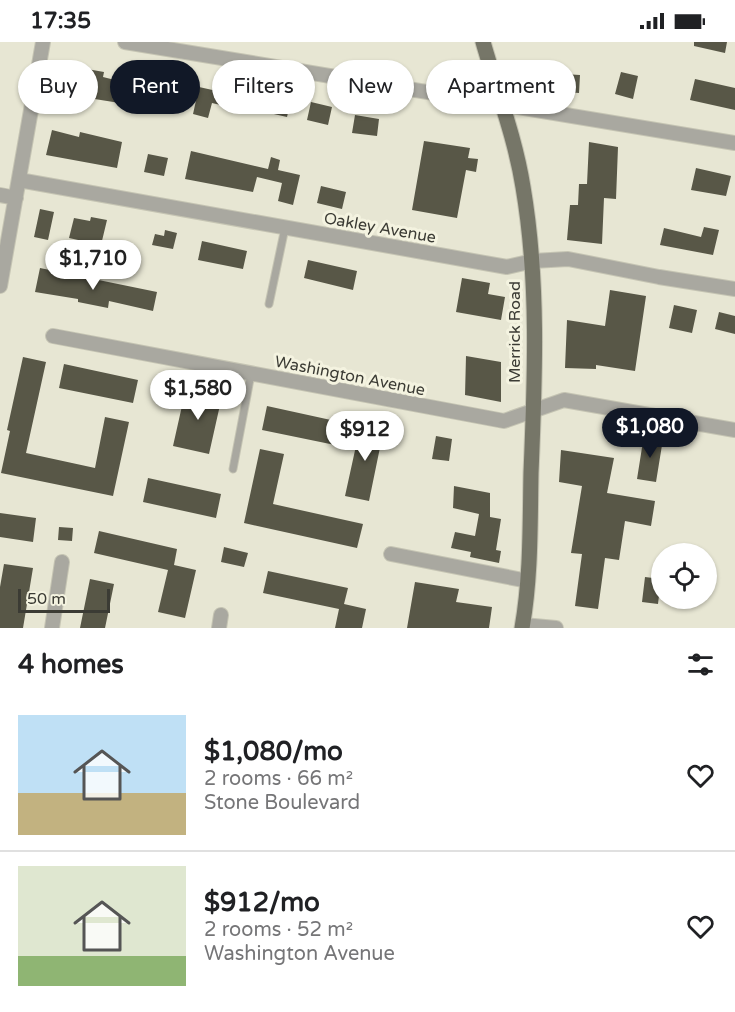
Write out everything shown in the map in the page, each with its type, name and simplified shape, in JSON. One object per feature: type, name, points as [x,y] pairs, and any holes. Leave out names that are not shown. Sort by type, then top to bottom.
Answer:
[{"type":"main road","name":"Merrick Road","points":[[483,42],[489,60]]},
{"type":"main road","name":"Merrick Road","points":[[506,114],[523,186],[533,261],[534,411],[528,581],[522,626]]},
{"type":"street","points":[[0,286],[43,42]]},
{"type":"street","points":[[124,42],[426,92]]},
{"type":"street","points":[[559,114],[735,143]]},
{"type":"street","name":"Oakley Avenue","points":[[19,180],[507,267],[533,261],[568,259],[659,278],[735,289]]},
{"type":"street","points":[[0,195],[16,198]]},
{"type":"street","name":"Washington Avenue","points":[[53,336],[504,421],[564,400],[735,430]]},
{"type":"street","points":[[391,554],[528,581]]},
{"type":"street","points":[[52,628],[62,562]]},
{"type":"street","points":[[522,626],[556,628]]},
{"type":"lane","points":[[269,304],[285,228]]},
{"type":"lane","points":[[233,469],[250,374]]},
{"type":"building","points":[[694,42],[727,42],[725,53],[694,46]]},
{"type":"building","points":[[98,71],[104,72],[103,77],[110,79],[110,101],[98,100]]},
{"type":"building","points":[[621,72],[638,76],[633,99],[615,94]]},
{"type":"building","points":[[576,75],[580,75],[579,93],[576,93]]},
{"type":"building","points":[[695,79],[735,88],[735,110],[690,100]]},
{"type":"building","points":[[200,87],[212,90],[212,103],[208,118],[193,114],[200,114]]},
{"type":"building","points":[[315,103],[327,106],[327,114],[330,114],[328,125],[307,120],[308,114],[315,114]]},
{"type":"building","points":[[355,115],[379,119],[377,136],[352,133]]},
{"type":"building","points":[[52,130],[79,137],[80,132],[122,142],[117,168],[46,155]]},
{"type":"building","points":[[424,141],[470,148],[468,158],[478,159],[476,172],[466,170],[457,218],[412,210]]},
{"type":"building","points":[[589,142],[618,147],[616,199],[604,198],[602,244],[567,240],[570,205],[578,205],[579,184],[587,184]]},
{"type":"building","points":[[191,151],[268,169],[271,157],[280,160],[278,170],[300,175],[293,205],[278,201],[282,183],[257,177],[253,192],[185,179]]},
{"type":"building","points":[[148,154],[168,158],[164,176],[144,172]]},
{"type":"building","points":[[696,168],[731,176],[726,196],[691,190]]},
{"type":"building","points":[[321,186],[346,192],[342,209],[317,203]]},
{"type":"building","points":[[40,209],[54,212],[48,240],[34,237]]},
{"type":"building","points":[[91,217],[107,220],[101,245],[69,238],[74,218],[90,221]]},
{"type":"building","points":[[704,227],[719,230],[713,255],[660,245],[664,228],[701,237]]},
{"type":"building","points":[[165,230],[177,233],[173,249],[152,245],[155,234],[164,236]]},
{"type":"building","points":[[202,241],[247,251],[243,269],[198,260]]},
{"type":"building","points":[[308,260],[357,271],[353,290],[304,278]]},
{"type":"building","points":[[40,268],[157,292],[153,311],[109,301],[108,308],[78,302],[78,299],[35,292]]},
{"type":"building","points":[[462,278],[490,283],[488,294],[505,297],[501,320],[456,312]]},
{"type":"building","points":[[610,290],[646,296],[635,371],[596,365],[596,369],[565,368],[567,320],[605,326]]},
{"type":"building","points":[[674,305],[697,310],[692,333],[669,328]]},
{"type":"building","points":[[719,312],[735,316],[735,334],[715,329]]},
{"type":"building","points":[[466,356],[501,362],[501,402],[465,395]]},
{"type":"building","points":[[23,357],[46,362],[26,453],[95,468],[105,417],[129,422],[113,496],[1,473],[10,431],[7,430]]},
{"type":"building","points":[[64,364],[138,380],[133,403],[59,388]]},
{"type":"building","points":[[186,388],[222,396],[209,454],[173,446]]},
{"type":"building","points":[[267,406],[340,422],[335,445],[262,430]]},
{"type":"building","points":[[361,423],[384,428],[369,501],[345,496]]},
{"type":"building","points":[[644,435],[663,439],[656,482],[637,479]]},
{"type":"building","points":[[436,436],[452,439],[449,461],[432,459]]},
{"type":"building","points":[[260,449],[284,454],[273,504],[363,524],[357,548],[244,523]]},
{"type":"building","points":[[561,450],[614,458],[607,493],[655,501],[651,526],[625,521],[619,560],[605,558],[598,609],[575,606],[582,554],[571,553],[582,486],[559,482]]},
{"type":"building","points":[[148,478],[221,494],[216,518],[143,502]]},
{"type":"building","points":[[454,486],[490,493],[490,517],[501,519],[496,550],[501,551],[499,563],[470,557],[471,552],[451,548],[455,532],[475,536],[479,514],[453,508]]},
{"type":"building","points":[[0,513],[36,518],[33,542],[0,537]]},
{"type":"building","points":[[59,527],[73,528],[72,541],[58,540]]},
{"type":"building","points":[[99,531],[177,549],[174,565],[196,570],[185,618],[158,612],[168,570],[94,553]]},
{"type":"building","points":[[224,547],[248,553],[244,567],[221,562]]},
{"type":"building","points":[[4,564],[33,568],[23,628],[0,628],[0,587]]},
{"type":"building","points":[[268,571],[348,588],[344,604],[366,609],[362,628],[335,628],[339,609],[263,593]]},
{"type":"building","points":[[645,577],[651,578],[651,603],[642,602]]},
{"type":"building","points":[[90,579],[114,584],[105,628],[80,628]]},
{"type":"building","points":[[415,582],[459,589],[456,602],[492,607],[489,628],[407,628]]}]
